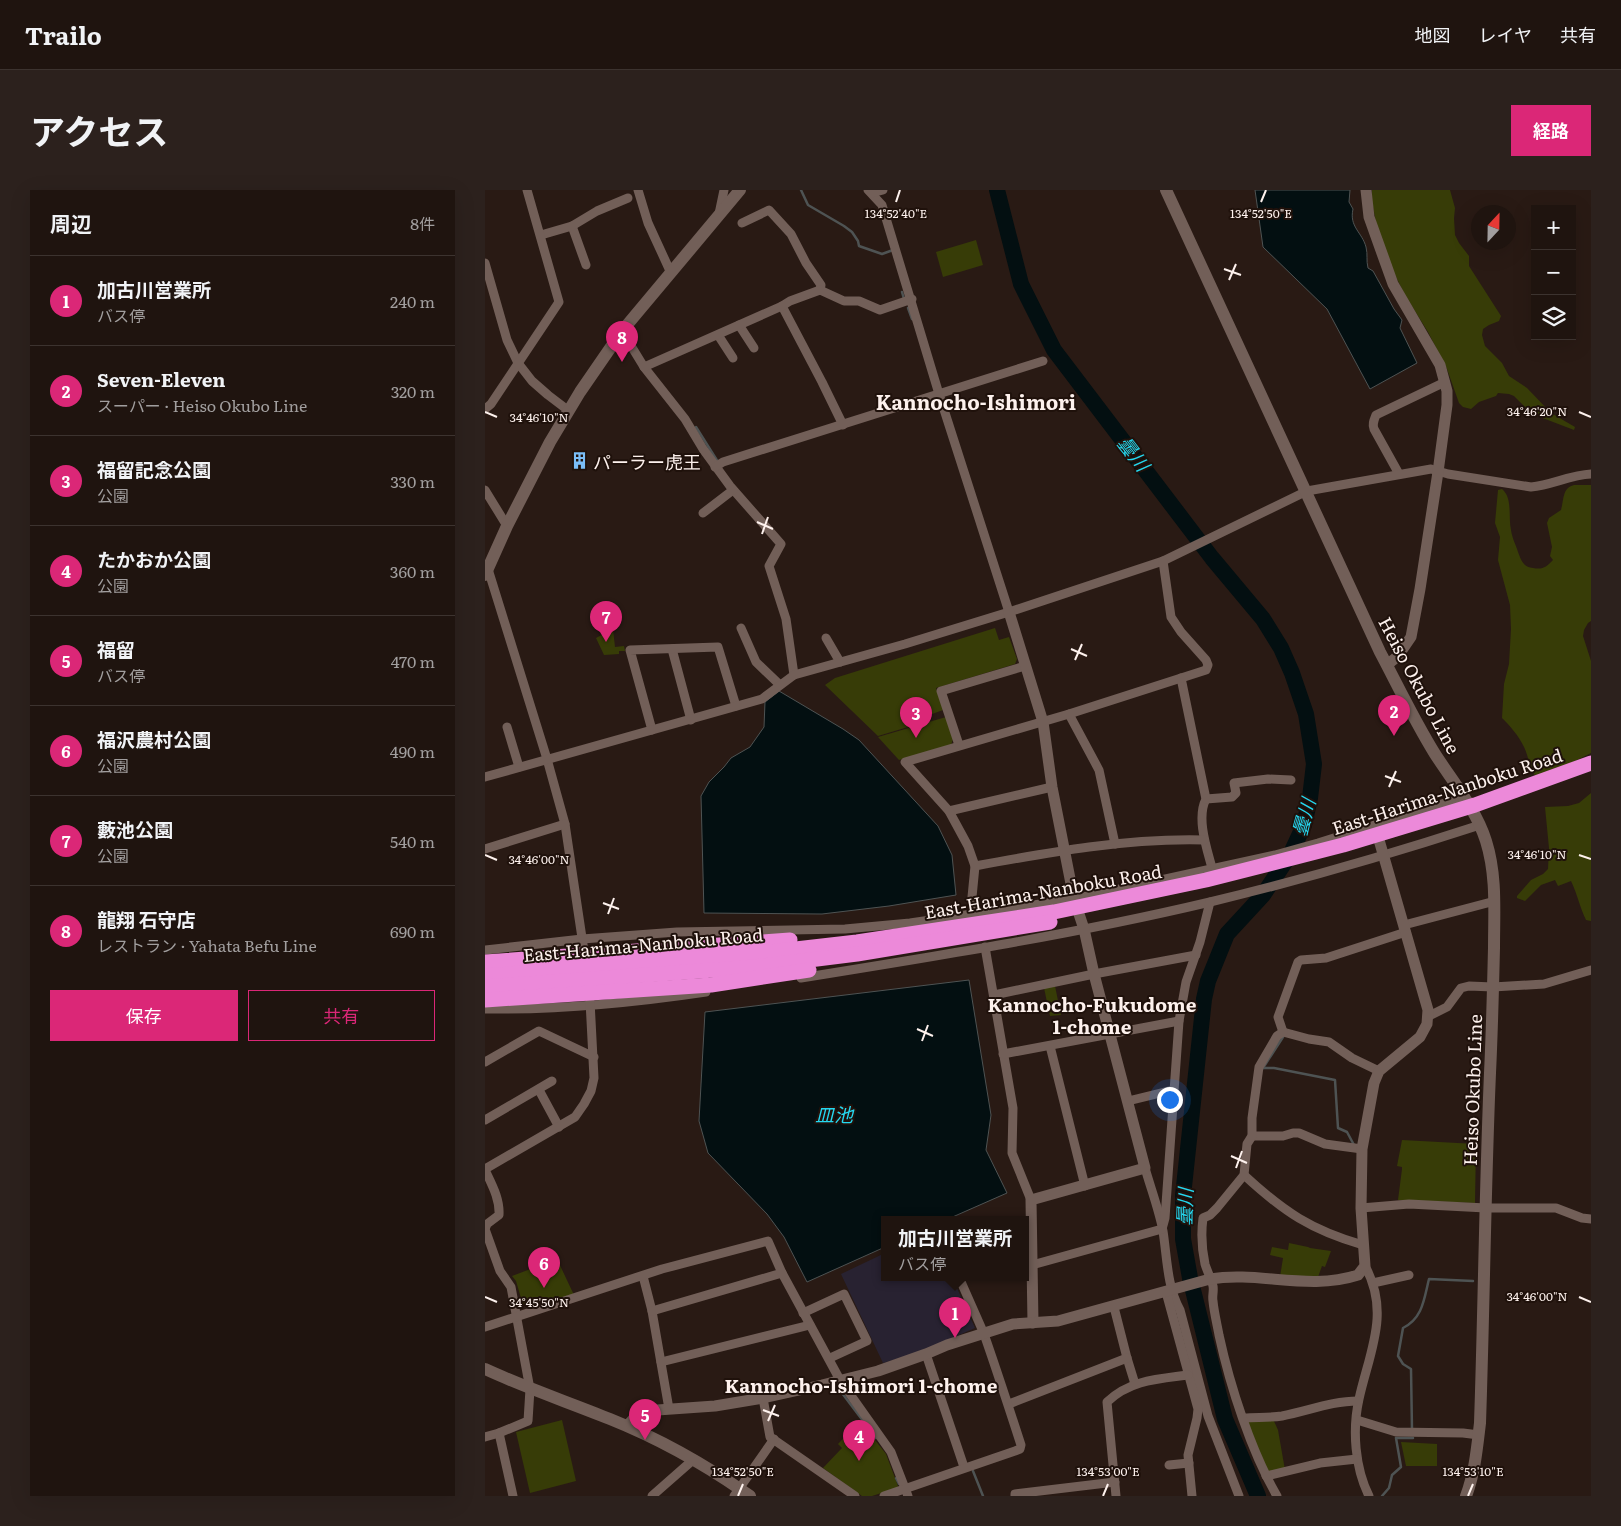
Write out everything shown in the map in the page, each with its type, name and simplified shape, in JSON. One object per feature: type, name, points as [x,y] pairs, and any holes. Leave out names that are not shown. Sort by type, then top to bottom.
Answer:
[{"type":"highway","name":"East-Harima-Nanboku Road","points":[[485,987],[754,967],[857,954],[1017,929],[1204,890],[1290,869],[1405,835],[1553,783],[1591,763]]},
{"type":"highway","name":"East-Harima-Nanboku Road","points":[[485,976],[751,954],[857,942],[1054,912],[1206,880],[1278,862],[1343,845],[1553,783],[1591,774]]},
{"type":"highway","points":[[485,962],[943,929]]},
{"type":"highway","points":[[485,1000],[711,985],[867,960],[1017,929]]},
{"type":"main road","points":[[486,572],[550,442],[622,331],[740,190]]},
{"type":"main road","name":"Heiso Okubo Line","points":[[1166,190],[1387,665],[1435,754],[1480,825],[1491,861],[1495,901],[1485,1301],[1478,1452],[1466,1496]]},
{"type":"main road","points":[[485,1369],[663,1442],[694,1459],[737,1492],[750,1496]]},
{"type":"street","points":[[485,409],[491,404],[559,302],[527,190]]},
{"type":"street","points":[[638,190],[647,224],[671,273]]},
{"type":"street","points":[[718,216],[724,190]]},
{"type":"street","points":[[870,192],[883,190]]},
{"type":"street","points":[[1366,190],[1369,217],[1393,284],[1440,365],[1447,391],[1447,405],[1438,472],[1411,637],[1398,656],[1387,665]]},
{"type":"street","points":[[870,192],[882,205],[939,394],[1043,722],[1052,786],[1066,850],[1074,899],[1084,929],[1109,1034],[1162,1229],[1169,1291],[1188,1375],[1198,1409],[1188,1456],[1192,1496]]},
{"type":"street","points":[[541,235],[572,226],[597,211],[628,198]]},
{"type":"street","points":[[742,223],[769,210],[791,234],[806,263],[821,284],[820,290]]},
{"type":"street","points":[[572,226],[586,265]]},
{"type":"street","points":[[485,263],[507,340],[518,363],[543,390],[569,411]]},
{"type":"street","points":[[644,367],[782,306],[789,301],[820,290],[844,301],[859,301],[880,310],[911,299]]},
{"type":"street","points":[[782,306],[843,424]]},
{"type":"street","points":[[739,325],[754,348]]},
{"type":"street","points":[[622,331],[644,367],[685,419],[715,467],[781,544],[769,566],[786,619],[794,675]]},
{"type":"street","points":[[718,335],[733,358]]},
{"type":"street","points":[[715,467],[723,462],[1043,362]]},
{"type":"street","points":[[1399,474],[1374,430],[1373,426],[1376,415],[1445,382]]},
{"type":"street","points":[[485,777],[762,699],[794,675],[1009,612],[1163,561],[1307,491],[1431,469],[1438,472],[1531,486],[1544,486],[1581,474],[1591,474]]},
{"type":"street","points":[[485,490],[507,526]]},
{"type":"street","points":[[703,513],[733,490]]},
{"type":"street","points":[[975,914],[972,897],[975,866],[968,846],[949,811],[905,762],[1043,722],[1206,670],[1208,665],[1206,660],[1181,632],[1171,617],[1163,561]]},
{"type":"street","points":[[485,1437],[528,1421],[530,1389],[511,1287],[500,1272],[485,1229],[487,1224],[499,1215],[499,1208],[497,1196],[485,1170],[575,1117],[591,1091],[594,1078],[591,1007],[565,824],[547,759],[486,572]]},
{"type":"street","points":[[741,628],[756,662],[780,685]]},
{"type":"street","points":[[826,638],[840,662]]},
{"type":"street","points":[[651,730],[630,650],[718,647],[736,706]]},
{"type":"street","points":[[672,649],[691,720]]},
{"type":"street","points":[[959,745],[941,691],[1025,666]]},
{"type":"street","points":[[1181,678],[1206,799],[1202,806],[1204,840],[1212,868]]},
{"type":"street","points":[[1069,714],[1099,770],[1115,844]]},
{"type":"street","points":[[507,727],[519,767]]},
{"type":"street","points":[[1206,799],[1232,797],[1236,793],[1235,783],[1268,779],[1291,780]]},
{"type":"street","points":[[949,811],[1052,786]]},
{"type":"street","points":[[485,950],[582,939],[693,932],[845,928],[911,923],[1074,899],[1275,855],[1375,826],[1464,797]]},
{"type":"street","points":[[485,849],[565,824]]},
{"type":"street","points":[[485,1009],[528,1010],[591,1007],[795,979],[1084,929],[1210,902],[1299,880],[1384,856],[1480,825]]},
{"type":"street","points":[[1369,1496],[1363,1483],[1357,1459],[1357,1420],[1358,1401],[1377,1328],[1377,1311],[1373,1284],[1365,1266],[1363,1245],[1361,1208],[1362,1149],[1379,1071],[1419,1037],[1424,1031],[1429,1016],[1375,826]]},
{"type":"street","points":[[975,866],[1066,850],[1115,844],[1170,839],[1204,840]]},
{"type":"street","points":[[1283,1032],[1278,1017],[1299,961],[1326,958],[1405,928],[1495,901]]},
{"type":"street","points":[[1162,1229],[1165,1218],[1179,1021],[1186,982],[1196,955],[1210,902]]},
{"type":"street","points":[[985,947],[1013,1108],[1012,1154],[1031,1200],[1033,1322]]},
{"type":"street","points":[[994,995],[1196,955]]},
{"type":"street","points":[[1429,1016],[1447,1007],[1461,988],[1469,986],[1544,984],[1591,970]]},
{"type":"street","points":[[1003,1054],[1179,1021]]},
{"type":"street","points":[[485,1062],[539,1031],[594,1057]]},
{"type":"street","points":[[1277,1496],[1244,1418],[1232,1384],[1219,1336],[1213,1287],[1203,1252],[1203,1218],[1210,1215],[1217,1208],[1244,1175],[1247,1144],[1252,1136],[1252,1118],[1259,1067],[1277,1036],[1283,1032],[1329,1042],[1352,1058],[1379,1071]]},
{"type":"street","points":[[1050,1046],[1085,1186]]},
{"type":"street","points":[[485,1120],[552,1081]]},
{"type":"street","points":[[539,1090],[559,1127]]},
{"type":"street","points":[[1128,1101],[1173,1090]]},
{"type":"street","points":[[1252,1136],[1283,1136],[1293,1133],[1325,1144],[1362,1149]]},
{"type":"street","points":[[1031,1200],[1145,1168]]},
{"type":"street","points":[[1244,1175],[1265,1195],[1298,1219],[1318,1230],[1363,1245]]},
{"type":"street","points":[[1361,1208],[1409,1204],[1486,1208],[1556,1208],[1591,1220]]},
{"type":"street","points":[[1033,1264],[1162,1229]]},
{"type":"street","points":[[485,1327],[557,1305],[599,1289],[767,1240],[782,1273],[830,1358],[840,1380],[891,1452],[907,1493]]},
{"type":"street","points":[[627,1426],[643,1411],[715,1406],[763,1398],[878,1371],[947,1345],[1013,1324],[1059,1321],[1211,1280],[1225,1277],[1316,1282],[1352,1277],[1358,1275],[1365,1266]]},
{"type":"street","points":[[652,1311],[782,1273]]},
{"type":"street","points":[[1373,1284],[1409,1275]]},
{"type":"street","points":[[643,1276],[652,1311],[669,1409]]},
{"type":"street","points":[[884,1496],[907,1493],[964,1467],[1020,1449],[1021,1445],[1009,1404],[983,1333],[961,1281]]},
{"type":"street","points":[[1169,1291],[1181,1310],[1208,1416],[1239,1496]]},
{"type":"street","points":[[803,1313],[844,1294],[867,1341],[830,1358]]},
{"type":"street","points":[[1114,1307],[1135,1384]]},
{"type":"street","points":[[661,1362],[810,1325]]},
{"type":"street","points":[[926,1354],[964,1467]]},
{"type":"street","points":[[1009,1404],[1127,1358]]},
{"type":"street","points":[[1116,1496],[1107,1402],[1115,1394],[1135,1384],[1188,1375]]},
{"type":"street","points":[[763,1398],[770,1437],[855,1496]]},
{"type":"street","points":[[1244,1418],[1283,1416],[1329,1404],[1358,1401]]},
{"type":"street","points":[[1357,1420],[1397,1432],[1479,1435]]},
{"type":"street","points":[[499,1433],[513,1496]]},
{"type":"street","points":[[737,1492],[774,1439]]},
{"type":"street","points":[[653,1496],[694,1459]]},
{"type":"street","points":[[1267,1476],[1320,1463],[1357,1459]]},
{"type":"street","points":[[1169,1464],[1189,1463]]},
{"type":"street","points":[[1015,1496],[1015,1494],[1067,1492],[1115,1482]]},
{"type":"shaded area","points":[[881,1255],[881,1281],[954,1281],[975,1328],[918,1353],[883,1363],[841,1274]]},
{"type":"green space","points":[[1372,190],[1450,190],[1455,208],[1455,235],[1469,256],[1469,266],[1501,316],[1499,321],[1483,329],[1482,335],[1485,346],[1502,363],[1509,376],[1527,388],[1551,413],[1575,427],[1574,430],[1540,417],[1509,394],[1498,393],[1496,396],[1479,402],[1471,409],[1463,407],[1459,403],[1447,369],[1393,271],[1377,227],[1372,202]]},
{"type":"green space","points":[[976,240],[983,265],[943,277],[936,252]]},
{"type":"green space","points":[[1574,485],[1591,485],[1591,621],[1584,630],[1583,636],[1591,661],[1591,753],[1536,777],[1522,743],[1502,718],[1504,684],[1509,664],[1511,629],[1510,605],[1498,560],[1500,537],[1495,523],[1498,490],[1502,489],[1508,497],[1510,525],[1521,560],[1527,566],[1539,569],[1553,560],[1550,556],[1552,547],[1547,523],[1549,518],[1561,510],[1565,492]]},
{"type":"green space","points":[[995,628],[999,640],[1009,637],[1017,659],[1015,664],[936,688],[943,710],[916,720],[918,724],[878,736],[825,685],[835,678]]},
{"type":"green space","points":[[613,629],[615,647],[624,646],[625,651],[619,651],[619,654],[604,655],[596,638]]},
{"type":"green space","points":[[946,717],[953,739],[951,745],[899,760],[878,737]]},
{"type":"green space","points":[[1591,793],[1591,921],[1586,920],[1571,881],[1558,886],[1555,880],[1541,885],[1525,901],[1517,898],[1531,880],[1548,869],[1549,848],[1545,807],[1568,806],[1579,803]]},
{"type":"green space","points":[[1055,986],[1061,1015],[1050,1016],[1044,988]]},
{"type":"green space","points":[[1402,1140],[1476,1144],[1475,1203],[1398,1200],[1402,1167],[1397,1166]]},
{"type":"green space","points":[[1289,1243],[1331,1251],[1325,1267],[1322,1266],[1318,1277],[1280,1277],[1283,1258],[1270,1255],[1272,1247],[1288,1250]]},
{"type":"green space","points":[[557,1259],[574,1295],[547,1304],[545,1299],[523,1305],[516,1281],[512,1276]]},
{"type":"green space","points":[[1273,1419],[1278,1430],[1285,1470],[1269,1474],[1246,1420]]},
{"type":"green space","points":[[562,1420],[576,1481],[530,1493],[516,1432]]},
{"type":"green space","points":[[860,1421],[886,1454],[898,1486],[897,1488],[872,1496],[862,1496],[823,1468],[842,1448],[838,1444]]},
{"type":"green space","points":[[1401,1442],[1437,1444],[1437,1466],[1406,1466]]},
{"type":"water","points":[[1255,190],[1350,190],[1349,202],[1353,209],[1354,225],[1366,247],[1368,268],[1373,271],[1402,320],[1400,328],[1417,363],[1370,389],[1327,309],[1263,247]]},
{"type":"water","points":[[779,691],[859,740],[938,826],[952,855],[956,895],[822,914],[704,913],[701,796],[709,782],[731,758],[750,747],[764,727],[765,702]]},
{"type":"water","name":"皿池","points":[[969,980],[991,1115],[986,1150],[1007,1193],[955,1216],[881,1216],[881,1249],[807,1282],[784,1237],[767,1214],[708,1153],[699,1121],[705,1012]]},
{"type":"waterway","points":[[801,190],[808,205],[852,232],[859,246],[882,254],[893,250]]},
{"type":"waterway","name":"曇川","points":[[997,190],[1021,284],[1054,350],[1212,558],[1263,619],[1281,648],[1306,714],[1314,764],[1310,798],[1304,825],[1291,853],[1263,895],[1227,934],[1208,981],[1204,999],[1183,1196],[1183,1239],[1190,1278],[1225,1419],[1258,1496]]},
{"type":"waterway","points":[[902,292],[904,299]]},
{"type":"waterway","points":[[908,308],[912,319]]},
{"type":"waterway","points":[[696,427],[718,462],[720,461]]},
{"type":"waterway","points":[[1263,1068],[1283,1037]]},
{"type":"waterway","points":[[1263,1068],[1274,1068],[1335,1080],[1338,1128],[1347,1132],[1354,1145]]},
{"type":"waterway","points":[[1412,1430],[1411,1369],[1403,1364],[1398,1356],[1403,1328],[1410,1324],[1419,1313],[1429,1279],[1473,1281]]},
{"type":"waterway","points":[[842,1393],[876,1438]]},
{"type":"waterway","points":[[1382,1496],[1389,1488],[1392,1475],[1401,1467],[1396,1438],[1413,1438]]},
{"type":"waterway","points":[[973,1471],[983,1496]]},
{"type":"waterway","points":[[896,1478],[899,1484]]},
{"type":"place","name":"龍翔 石守店","points":[[622,362]]},
{"type":"place","name":"パーラー虎王","points":[[579,461]]},
{"type":"place","name":"藪池公園","points":[[606,642]]},
{"type":"place","name":"Seven-Eleven","points":[[1394,736]]},
{"type":"place","name":"福留記念公園","points":[[916,738]]},
{"type":"place","name":"福沢農村公園","points":[[544,1288]]},
{"type":"place","name":"加古川営業所","points":[[955,1338]]},
{"type":"place","name":"福留","points":[[645,1440]]},
{"type":"place","name":"たかおか公園","points":[[859,1461]]},
{"type":"district","name":"Kannocho-Ishimori","points":[[976,401]]},
{"type":"district","name":"Kannocho-Fukudome 1-chome","points":[[1092,1015]]},
{"type":"district","name":"Kannocho-Ishimori 1-chome","points":[[861,1385]]}]
